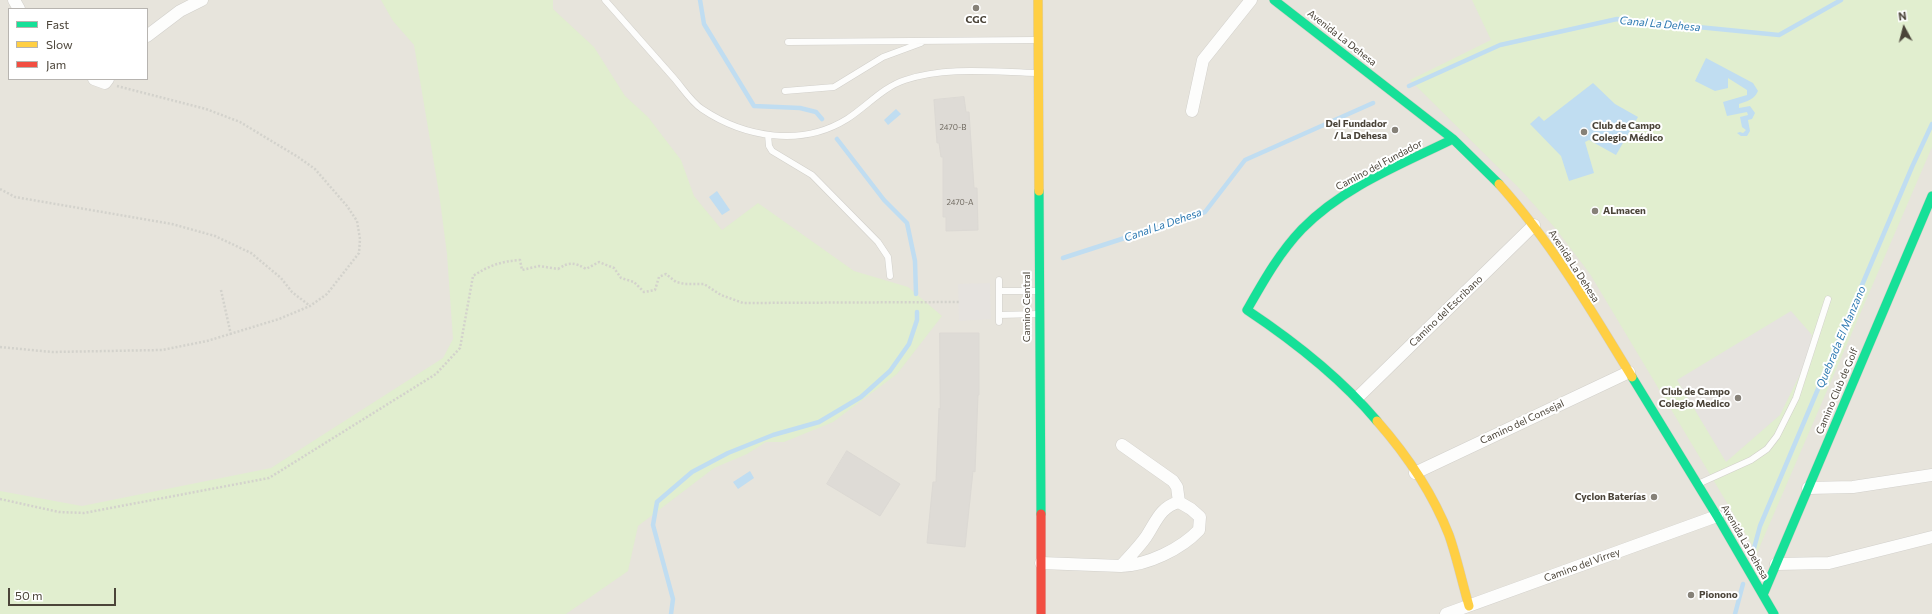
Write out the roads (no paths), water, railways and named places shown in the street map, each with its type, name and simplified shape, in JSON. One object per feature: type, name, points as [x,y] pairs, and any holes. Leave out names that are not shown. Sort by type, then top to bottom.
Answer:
[{"type":"main road","name":"Camino Central","points":[[1038,0],[1038,314],[1041,614]]},
{"type":"main road","name":"Avenida La Dehesa","points":[[1274,0],[1314,29],[1453,139],[1488,171],[1534,225],[1629,372],[1698,484],[1774,614]]},
{"type":"main road","name":"Camino del Fundador","points":[[1358,397],[1298,344],[1247,310],[1275,262],[1301,230],[1317,215],[1354,188],[1453,139]]},
{"type":"main road","name":"Camino Club de Golf","points":[[1763,595],[1932,196]]},
{"type":"main road","points":[[1358,397],[1394,441],[1416,472],[1429,495],[1451,542],[1469,606]]},
{"type":"street","points":[[148,35],[180,11],[202,0]]},
{"type":"street","points":[[1192,111],[1203,60],[1251,0]]},
{"type":"street","name":"Camino del Escribano","points":[[1358,397],[1534,225]]},
{"type":"street","name":"Camino del Consejal","points":[[1416,472],[1629,372]]},
{"type":"street","points":[[1122,445],[1173,481],[1177,487],[1179,502]]},
{"type":"street","points":[[1808,488],[1853,486],[1932,476]]},
{"type":"street","points":[[1041,563],[1121,566],[1134,566],[1170,552],[1190,539],[1199,530],[1200,517],[1191,509],[1179,502],[1170,505],[1160,514],[1146,538],[1121,566]]},
{"type":"street","name":"Camino del Virrey","points":[[1446,614],[1717,516]]},
{"type":"street","points":[[1776,564],[1829,563],[1932,537]]},
{"type":"lane","points":[[605,0],[700,108],[740,128],[768,135],[797,136],[815,134],[848,119],[903,81],[924,74],[984,71],[1037,73]]},
{"type":"lane","points":[[788,42],[1038,40]]},
{"type":"lane","points":[[785,91],[834,87],[883,57],[926,42]]},
{"type":"lane","points":[[768,135],[769,146],[772,151],[812,175],[878,242],[888,257],[890,276]]},
{"type":"lane","points":[[999,280],[999,322]]},
{"type":"lane","points":[[999,291],[1038,291]]},
{"type":"lane","points":[[1698,484],[1751,460],[1767,449],[1777,436],[1796,398],[1828,299]]},
{"type":"lane","points":[[999,315],[1038,314]]},
{"type":"water","points":[[1706,58],[1753,83],[1758,91],[1752,98],[1739,104],[1739,108],[1750,106],[1755,113],[1752,119],[1748,120],[1750,131],[1747,136],[1741,136],[1737,133],[1743,133],[1746,130],[1742,127],[1740,117],[1748,115],[1747,112],[1727,116],[1723,102],[1747,95],[1747,90],[1728,78],[1728,88],[1715,91],[1695,81]]},
{"type":"water","name":"Club de Campo Colegio Médico","points":[[1593,83],[1615,104],[1638,117],[1616,155],[1589,140],[1585,142],[1594,173],[1569,181],[1561,156],[1530,124],[1539,116],[1544,121]]},
{"type":"water","points":[[896,109],[901,114],[888,125],[884,120]]},
{"type":"water","points":[[717,191],[730,210],[722,215],[709,197]]},
{"type":"water","points":[[750,471],[754,478],[738,489],[733,482]]},
{"type":"waterway","points":[[700,0],[704,24],[754,106],[800,108],[816,112],[822,119]]},
{"type":"waterway","name":"Canal La Dehesa","points":[[1409,86],[1500,45],[1617,19],[1779,35],[1841,0]]},
{"type":"waterway","name":"Canal La Dehesa","points":[[1063,258],[1205,212],[1245,160],[1373,103]]},
{"type":"waterway","name":"Quebrada El Manzano","points":[[1753,552],[1760,526],[1912,167],[1932,124]]},
{"type":"waterway","points":[[837,139],[884,200],[907,223],[915,261],[916,294]]},
{"type":"waterway","points":[[671,614],[673,599],[653,525],[657,502],[692,472],[728,453],[773,435],[819,422],[861,397],[890,371],[909,344],[917,320],[917,312]]},
{"type":"waterway","name":"Quebrada El Manzano","points":[[1735,614],[1743,584]]},
{"type":"place","name":"CGC","points":[[976,8]]},
{"type":"place","name":"Del Fundador / La Dehesa","points":[[1395,130]]},
{"type":"place","name":"Club de Campo Colegio Médico","points":[[1584,132]]},
{"type":"place","name":"ALmacen","points":[[1595,211]]},
{"type":"place","name":"Club de Campo Colegio Medico","points":[[1738,398]]},
{"type":"place","name":"Cyclon Baterías","points":[[1654,497]]},
{"type":"place","name":"Pionono","points":[[1691,595]]}]
